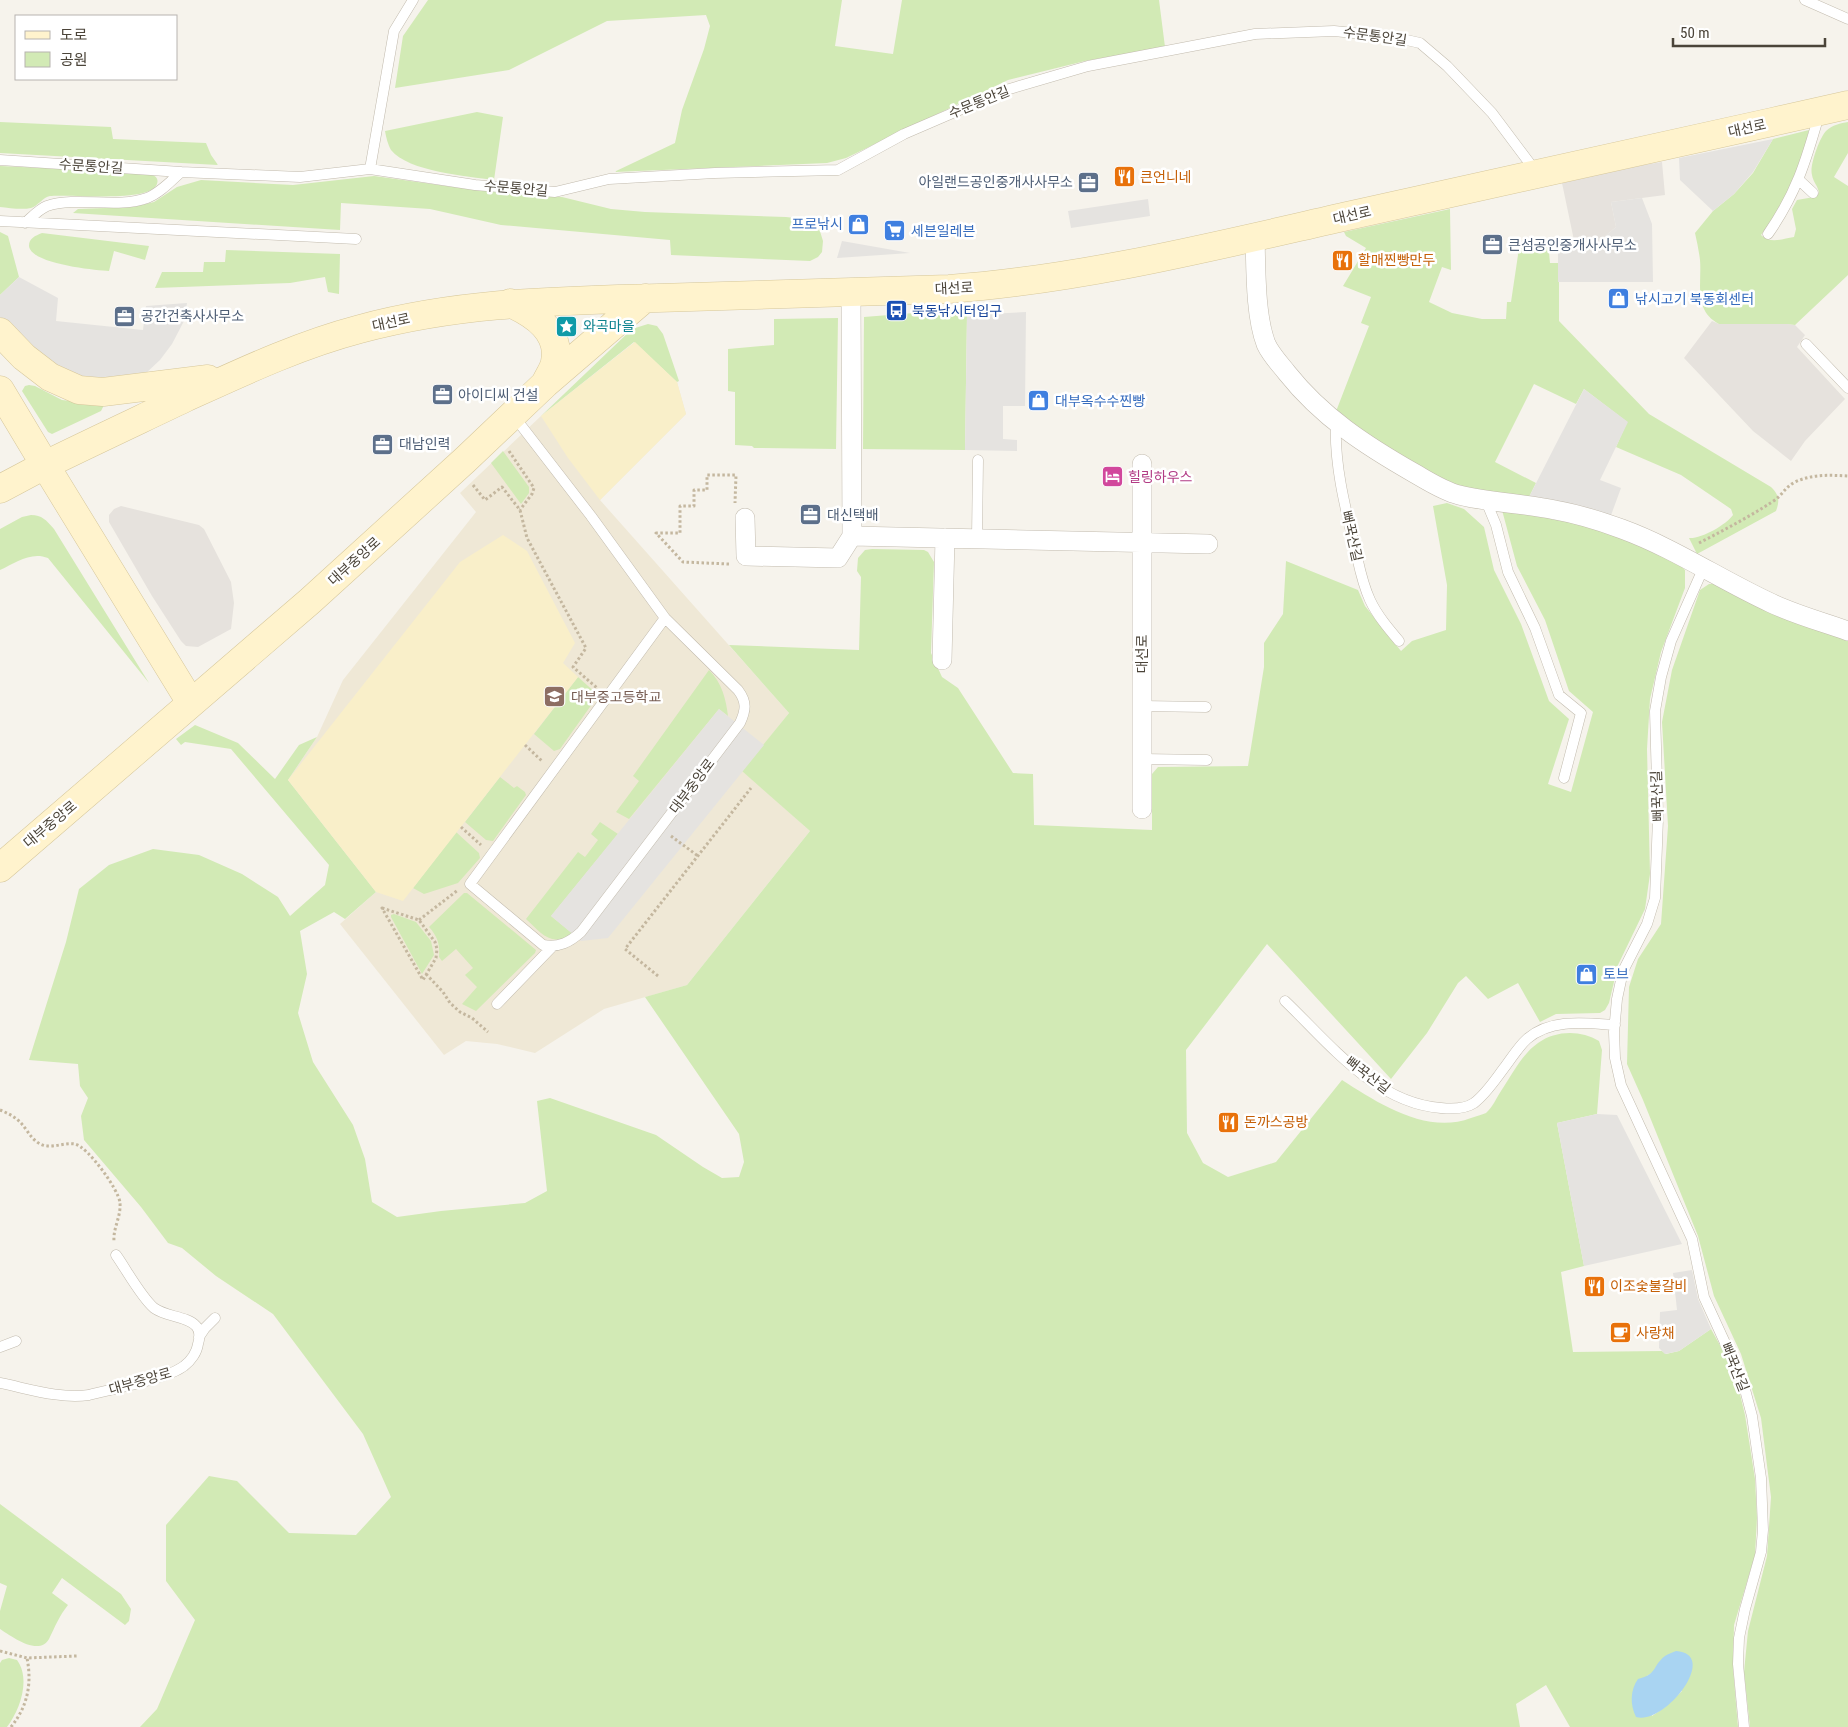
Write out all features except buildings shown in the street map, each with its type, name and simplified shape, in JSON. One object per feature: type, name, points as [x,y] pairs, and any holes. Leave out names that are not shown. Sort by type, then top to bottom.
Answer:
[{"type":"street","name":"대선로","points":[[0,489],[45,465],[232,376],[314,343],[361,329],[467,308],[510,303],[578,299],[967,288],[1058,277],[1255,236],[1848,106]]},
{"type":"street","points":[[1255,236],[1258,298],[1261,324],[1267,345],[1296,384],[1336,422],[1376,452],[1434,485],[1457,495],[1486,501],[1553,509],[1623,529],[1677,554],[1773,604],[1848,632]]},
{"type":"street","points":[[745,519],[746,556],[838,558],[852,536],[850,292]]},
{"type":"street","name":"대부중앙로","points":[[0,868],[310,601],[465,460],[545,384],[645,298]]},
{"type":"street","points":[[510,303],[531,313],[544,324],[552,338],[556,352],[555,363],[545,384]]},
{"type":"street","points":[[0,332],[24,358],[50,377],[79,390],[103,392],[232,376]]},
{"type":"street","points":[[0,390],[191,703]]},
{"type":"street","name":"대선로","points":[[1142,464],[1142,809]]},
{"type":"street","points":[[852,536],[1208,544]]},
{"type":"street","points":[[942,660],[945,538]]},
{"type":"lane","points":[[370,169],[394,31],[413,0]]},
{"type":"lane","points":[[1805,0],[1848,19]]},
{"type":"lane","name":"수문통안길","points":[[0,160],[181,172],[300,177],[370,169],[475,185],[555,192],[609,180],[716,173],[838,170],[904,134],[1006,90],[1088,66],[1255,34],[1334,31],[1392,37],[1420,43],[1447,66],[1492,113],[1538,174]]},
{"type":"lane","points":[[1768,234],[1783,213],[1799,180],[1820,112]]},
{"type":"lane","points":[[25,223],[45,207],[68,202],[123,202],[147,198],[164,188],[181,172]]},
{"type":"lane","points":[[1799,180],[1813,193]]},
{"type":"lane","points":[[0,221],[356,239]]},
{"type":"lane","points":[[1806,344],[1848,388]]},
{"type":"lane","name":"대부중앙로","points":[[497,1004],[552,947],[568,942],[581,932],[740,723],[746,706],[738,690],[665,618],[592,516],[512,415]]},
{"type":"lane","name":"뻐꾹산길","points":[[1336,422],[1335,441],[1339,472],[1346,513],[1363,584],[1370,600],[1386,625],[1399,640]]},
{"type":"lane","points":[[977,538],[978,460]]},
{"type":"lane","points":[[1486,501],[1496,525],[1508,572],[1535,628],[1559,695],[1581,713],[1564,778]]},
{"type":"lane","name":"뻐꾹산길","points":[[1703,569],[1671,641],[1661,677],[1655,711],[1658,818],[1655,898],[1647,924],[1623,971],[1617,999],[1615,1058],[1621,1085],[1692,1239],[1704,1297],[1742,1382],[1752,1416],[1761,1478],[1764,1530],[1761,1552],[1739,1638],[1738,1664],[1744,1727]]},
{"type":"lane","points":[[552,947],[543,945],[470,884],[665,618]]},
{"type":"lane","points":[[1142,706],[1206,707]]},
{"type":"lane","points":[[1142,759],[1207,760]]},
{"type":"lane","name":"뻐꾹산길","points":[[1285,1000],[1355,1068],[1381,1088],[1406,1100],[1431,1107],[1454,1109],[1472,1104],[1485,1093],[1526,1039],[1539,1030],[1568,1023],[1615,1025]]},
{"type":"lane","points":[[116,1254],[153,1307],[165,1315],[191,1322],[197,1327],[200,1337]]},
{"type":"lane","name":"대부중앙로","points":[[0,1383],[63,1396],[89,1395],[171,1374],[185,1366],[194,1356],[204,1328],[215,1318]]},
{"type":"lane","points":[[0,1347],[16,1341]]},
{"type":"path","points":[[508,449],[534,488],[532,494],[520,510]]},
{"type":"path","points":[[745,519],[735,521],[736,475],[707,475],[708,490],[694,490],[694,506],[680,506],[680,534],[656,533],[682,562],[745,564],[746,556]]},
{"type":"path","points":[[1677,554],[1735,524],[1773,501],[1781,495],[1786,487],[1797,481],[1821,475],[1848,476]]},
{"type":"path","points":[[471,482],[485,500],[502,487],[520,510],[527,538],[586,648],[573,666],[607,697]]},
{"type":"path","points":[[525,746],[553,771]]},
{"type":"path","points":[[658,976],[624,949],[751,788]]},
{"type":"path","points":[[461,827],[492,854]]},
{"type":"path","points":[[660,828],[698,856]]},
{"type":"path","points":[[419,920],[459,889],[470,884]]},
{"type":"path","points":[[382,908],[419,920],[431,934],[437,949],[436,958],[426,974],[423,980],[382,908]]},
{"type":"path","points":[[426,974],[443,992],[450,1003],[488,1032]]},
{"type":"path","points":[[0,1110],[8,1113],[20,1122],[37,1142],[46,1146],[76,1144],[84,1148],[116,1190],[120,1201],[120,1214],[114,1236],[116,1254]]},
{"type":"path","points":[[0,1651],[27,1658],[77,1656]]},
{"type":"path","points":[[11,1727],[24,1707],[29,1688],[30,1672],[27,1658]]},
{"type":"shaded area","points":[[1773,139],[1753,172],[1734,194],[1713,211],[1680,180],[1679,158]]},
{"type":"shaded area","points":[[1662,162],[1665,195],[1611,202],[1616,227],[1591,248],[1576,250],[1562,183]]},
{"type":"shaded area","points":[[1642,198],[1652,224],[1653,282],[1558,282],[1558,250],[1591,248],[1616,227],[1611,202]]},
{"type":"shaded area","points":[[1148,199],[1150,216],[1071,228],[1068,211]]},
{"type":"shaded area","points":[[842,241],[910,253],[837,258]]},
{"type":"shaded area","points":[[19,277],[58,298],[56,321],[143,330],[146,306],[187,303],[184,321],[172,344],[160,360],[145,374],[84,384],[26,348],[0,317],[0,295]]},
{"type":"shaded area","points":[[1026,312],[1025,406],[1003,406],[1003,439],[1017,440],[1017,451],[965,450],[967,315]]},
{"type":"shaded area","points":[[1712,321],[1719,324],[1795,325],[1805,335],[1797,347],[1845,399],[1805,441],[1791,461],[1753,431],[1684,358]]},
{"type":"shaded area","name":"대부중고등학교","points":[[635,342],[677,382],[686,414],[600,500],[789,713],[743,771],[810,831],[687,985],[604,1009],[535,1053],[497,1044],[466,1041],[444,1055],[340,924],[376,892],[288,780],[317,737],[343,680],[476,512],[460,493],[541,416]]},
{"type":"shaded area","points":[[1584,389],[1628,422],[1600,480],[1621,488],[1610,518],[1529,497]]},
{"type":"shaded area","points":[[121,506],[199,525],[204,529],[231,582],[234,603],[231,629],[198,647],[186,646],[181,641],[152,596],[109,522],[109,515],[114,509]]},
{"type":"shaded area","points":[[719,709],[764,745],[608,938],[581,941],[551,916]]},
{"type":"shaded area","points":[[1597,1114],[1617,1115],[1682,1244],[1584,1266],[1557,1123]]},
{"type":"shaded area","points":[[1692,1270],[1698,1299],[1711,1329],[1679,1351],[1665,1354],[1659,1348],[1660,1312],[1677,1310],[1673,1273]]},
{"type":"green space","points":[[428,0],[842,0],[835,46],[893,54],[902,0],[1159,0],[1165,47],[1085,61],[1008,80],[846,158],[827,163],[614,172],[675,143],[682,110],[704,49],[710,26],[706,15],[607,21],[509,70],[395,88],[403,36]]},
{"type":"green space","points":[[477,112],[503,117],[494,180],[454,175],[424,168],[399,157],[391,150],[388,143],[385,131]]},
{"type":"green space","points":[[0,122],[111,127],[113,139],[206,143],[218,165],[0,153]]},
{"type":"green space","points":[[1848,122],[1848,153],[1834,177],[1848,186],[1848,275],[1795,325],[1719,324],[1705,311],[1702,304],[1700,296],[1700,260],[1695,233],[1713,211],[1734,194],[1753,173],[1773,139],[1809,130],[1797,178],[1780,210],[1761,235],[1772,240],[1794,237],[1796,229],[1792,209],[1797,200],[1814,197],[1819,193],[1811,171],[1821,139],[1831,127]]},
{"type":"green space","points":[[0,166],[150,173],[156,177],[157,184],[151,190],[140,194],[125,196],[50,196],[31,208],[0,207]]},
{"type":"green space","points":[[374,176],[461,188],[562,197],[611,209],[786,217],[811,220],[819,228],[823,241],[822,252],[818,257],[810,261],[671,255],[670,240],[501,225],[430,209],[341,203],[340,230],[73,213],[78,209],[133,207],[154,202],[177,187],[201,180],[293,185]]},
{"type":"green space","points":[[1450,209],[1451,270],[1442,267],[1429,302],[1452,313],[1482,319],[1506,319],[1507,302],[1511,302],[1518,255],[1517,247],[1548,242],[1550,263],[1559,263],[1559,321],[1649,414],[1771,487],[1778,498],[1776,511],[1697,554],[1689,538],[1706,534],[1719,527],[1733,515],[1731,509],[1681,475],[1616,447],[1627,422],[1584,389],[1576,404],[1534,384],[1495,462],[1536,483],[1529,497],[1463,490],[1438,479],[1335,414],[1369,326],[1361,323],[1371,297],[1343,286],[1366,248],[1346,236],[1344,232]]},
{"type":"green space","points":[[0,232],[8,236],[19,277],[0,295]]},
{"type":"green space","points":[[42,233],[149,246],[145,260],[114,251],[109,271],[90,269],[51,262],[32,252],[29,246],[31,239]]},
{"type":"green space","points":[[226,250],[340,254],[339,294],[328,292],[325,277],[290,283],[155,288],[162,272],[203,272],[204,262],[225,262]]},
{"type":"green space","points":[[914,313],[967,315],[965,450],[863,449],[864,317]]},
{"type":"green space","points":[[838,318],[836,449],[754,448],[752,446],[735,445],[735,392],[728,391],[728,349],[774,345],[774,319]]},
{"type":"green space","points":[[648,324],[657,326],[663,334],[679,381],[677,382],[634,342],[541,416],[632,329]]},
{"type":"green space","points":[[25,386],[35,386],[62,400],[104,405],[101,411],[52,434],[48,432],[22,391]]},
{"type":"green space","points":[[503,451],[529,487],[529,493],[521,504],[491,463]]},
{"type":"green space","points":[[1447,503],[1464,509],[1484,527],[1494,570],[1521,624],[1549,701],[1569,719],[1548,784],[1571,792],[1593,712],[1569,691],[1545,620],[1517,566],[1502,510],[1551,516],[1621,535],[1679,564],[1685,570],[1685,588],[1661,652],[1650,699],[1647,749],[1650,874],[1645,909],[1618,965],[1609,1003],[1605,1010],[1600,1013],[1556,1014],[1540,1022],[1518,983],[1488,999],[1466,976],[1458,983],[1427,1033],[1391,1079],[1267,944],[1186,1050],[1187,1133],[1203,1163],[1228,1177],[1276,1162],[1342,1080],[1387,1107],[1403,1114],[1420,1120],[1454,1122],[1486,1113],[1522,1059],[1532,1048],[1545,1039],[1560,1034],[1577,1033],[1599,1041],[1602,1050],[1597,1114],[1557,1123],[1584,1266],[1561,1272],[1573,1352],[1662,1351],[1666,1354],[1679,1351],[1711,1329],[1727,1358],[1737,1382],[1745,1415],[1755,1479],[1757,1518],[1755,1555],[1734,1625],[1733,1668],[1738,1727],[1570,1727],[1546,1685],[1516,1704],[1520,1727],[140,1727],[157,1709],[195,1620],[166,1581],[166,1525],[209,1476],[237,1481],[289,1533],[356,1535],[391,1497],[363,1434],[273,1314],[216,1276],[182,1248],[168,1243],[141,1207],[84,1140],[81,1116],[88,1098],[80,1086],[78,1064],[29,1060],[66,942],[79,889],[109,865],[153,849],[199,855],[242,874],[278,897],[290,916],[325,885],[329,865],[231,749],[185,742],[181,745],[176,739],[195,725],[238,743],[275,779],[299,745],[317,737],[288,780],[376,892],[345,919],[334,912],[300,931],[307,974],[298,1013],[313,1062],[353,1125],[365,1159],[372,1202],[397,1217],[525,1203],[547,1191],[537,1101],[550,1098],[656,1135],[722,1178],[739,1177],[744,1162],[739,1134],[645,997],[687,985],[810,831],[742,771],[789,713],[729,645],[859,650],[861,577],[857,571],[858,558],[865,550],[872,549],[924,550],[928,552],[934,562],[931,653],[942,677],[958,688],[1013,773],[1033,774],[1034,825],[1152,830],[1152,774],[1158,767],[1248,766],[1264,667],[1264,643],[1283,614],[1286,561],[1358,590],[1365,606],[1401,651],[1412,641],[1446,630],[1447,585],[1433,506]],"holes":[[[1653,1672],[1682,1691],[1665,1707],[1652,1716],[1647,1676]]]},
{"type":"green space","points":[[31,515],[44,519],[54,529],[149,683],[48,558],[42,556],[29,557],[0,570],[0,529],[22,517]]},
{"type":"green space","points":[[1709,584],[1721,584],[1848,637],[1848,1727],[1750,1727],[1744,1672],[1748,1631],[1767,1556],[1771,1497],[1761,1418],[1741,1354],[1714,1296],[1698,1236],[1627,1064],[1629,987],[1638,959],[1661,924],[1668,826],[1662,722],[1672,670],[1700,590]]},
{"type":"green space","points":[[709,670],[723,692],[728,716],[719,709],[629,819],[616,812],[639,781],[633,776]]},
{"type":"green space","points":[[578,677],[597,694],[597,697],[560,749],[554,751],[534,734]]},
{"type":"green space","points":[[500,777],[514,788],[517,786],[526,795],[493,841],[486,840],[465,822]]},
{"type":"green space","points":[[600,822],[618,834],[551,916],[572,933],[565,938],[552,939],[547,937],[526,919],[578,852],[585,857],[598,840],[591,834]]},
{"type":"green space","points":[[456,832],[479,853],[480,858],[458,883],[424,894],[413,888]]},
{"type":"green space","points":[[464,893],[467,893],[536,950],[476,1011],[462,1004],[477,987],[465,975],[473,968],[456,949],[442,961],[439,957],[438,941],[429,927]]},
{"type":"green space","points":[[394,914],[416,922],[431,941],[434,955],[422,974],[391,917]]},
{"type":"green space","points":[[0,1504],[121,1594],[131,1609],[129,1621],[125,1625],[62,1578],[52,1593],[68,1605],[49,1639],[44,1644],[32,1646],[0,1629],[0,1611],[7,1586],[0,1583]]},
{"type":"green space","points":[[9,1658],[17,1660],[21,1668],[23,1676],[22,1694],[12,1720],[7,1727],[0,1727],[0,1663],[2,1660]]},
{"type":"sand","points":[[635,342],[677,382],[686,414],[600,500],[568,458],[541,416]]},
{"type":"sand","points":[[503,535],[527,551],[575,643],[563,663],[578,677],[403,901],[376,892],[288,780],[460,562]]},
{"type":"water","points":[[1676,1651],[1688,1655],[1693,1664],[1691,1676],[1673,1701],[1660,1711],[1648,1717],[1636,1717],[1632,1698],[1635,1683],[1638,1679],[1649,1675],[1665,1656]]},
{"type":"place","name":"큰언니네","points":[[1124,177]]},
{"type":"place","name":"아일랜드공인중개사사무소","points":[[1089,182]]},
{"type":"place","name":"프로낚시","points":[[859,224]]},
{"type":"place","name":"세븐일레븐","points":[[895,231]]},
{"type":"place","name":"큰섬공인중개사사무소","points":[[1492,245]]},
{"type":"place","name":"할매찐빵만두","points":[[1342,260]]},
{"type":"place","name":"낚시고기 북동회센터","points":[[1619,299]]},
{"type":"place","name":"북동낚시터입구","points":[[896,311]]},
{"type":"place","name":"공간건축사사무소","points":[[125,316]]},
{"type":"place","name":"와곡마을","points":[[567,326]]},
{"type":"place","name":"아이디씨 건설","points":[[442,395]]},
{"type":"place","name":"대부옥수수찐빵","points":[[1039,401]]},
{"type":"place","name":"대남인력","points":[[383,444]]},
{"type":"place","name":"힐링하우스","points":[[1112,477]]},
{"type":"place","name":"대신택배","points":[[811,515]]},
{"type":"place","name":"대부중고등학교","points":[[555,697]]},
{"type":"place","name":"토브","points":[[1587,974]]},
{"type":"place","name":"돈까스공방","points":[[1228,1122]]},
{"type":"place","name":"이조숯불갈비","points":[[1594,1286]]},
{"type":"place","name":"사랑채","points":[[1620,1333]]}]
